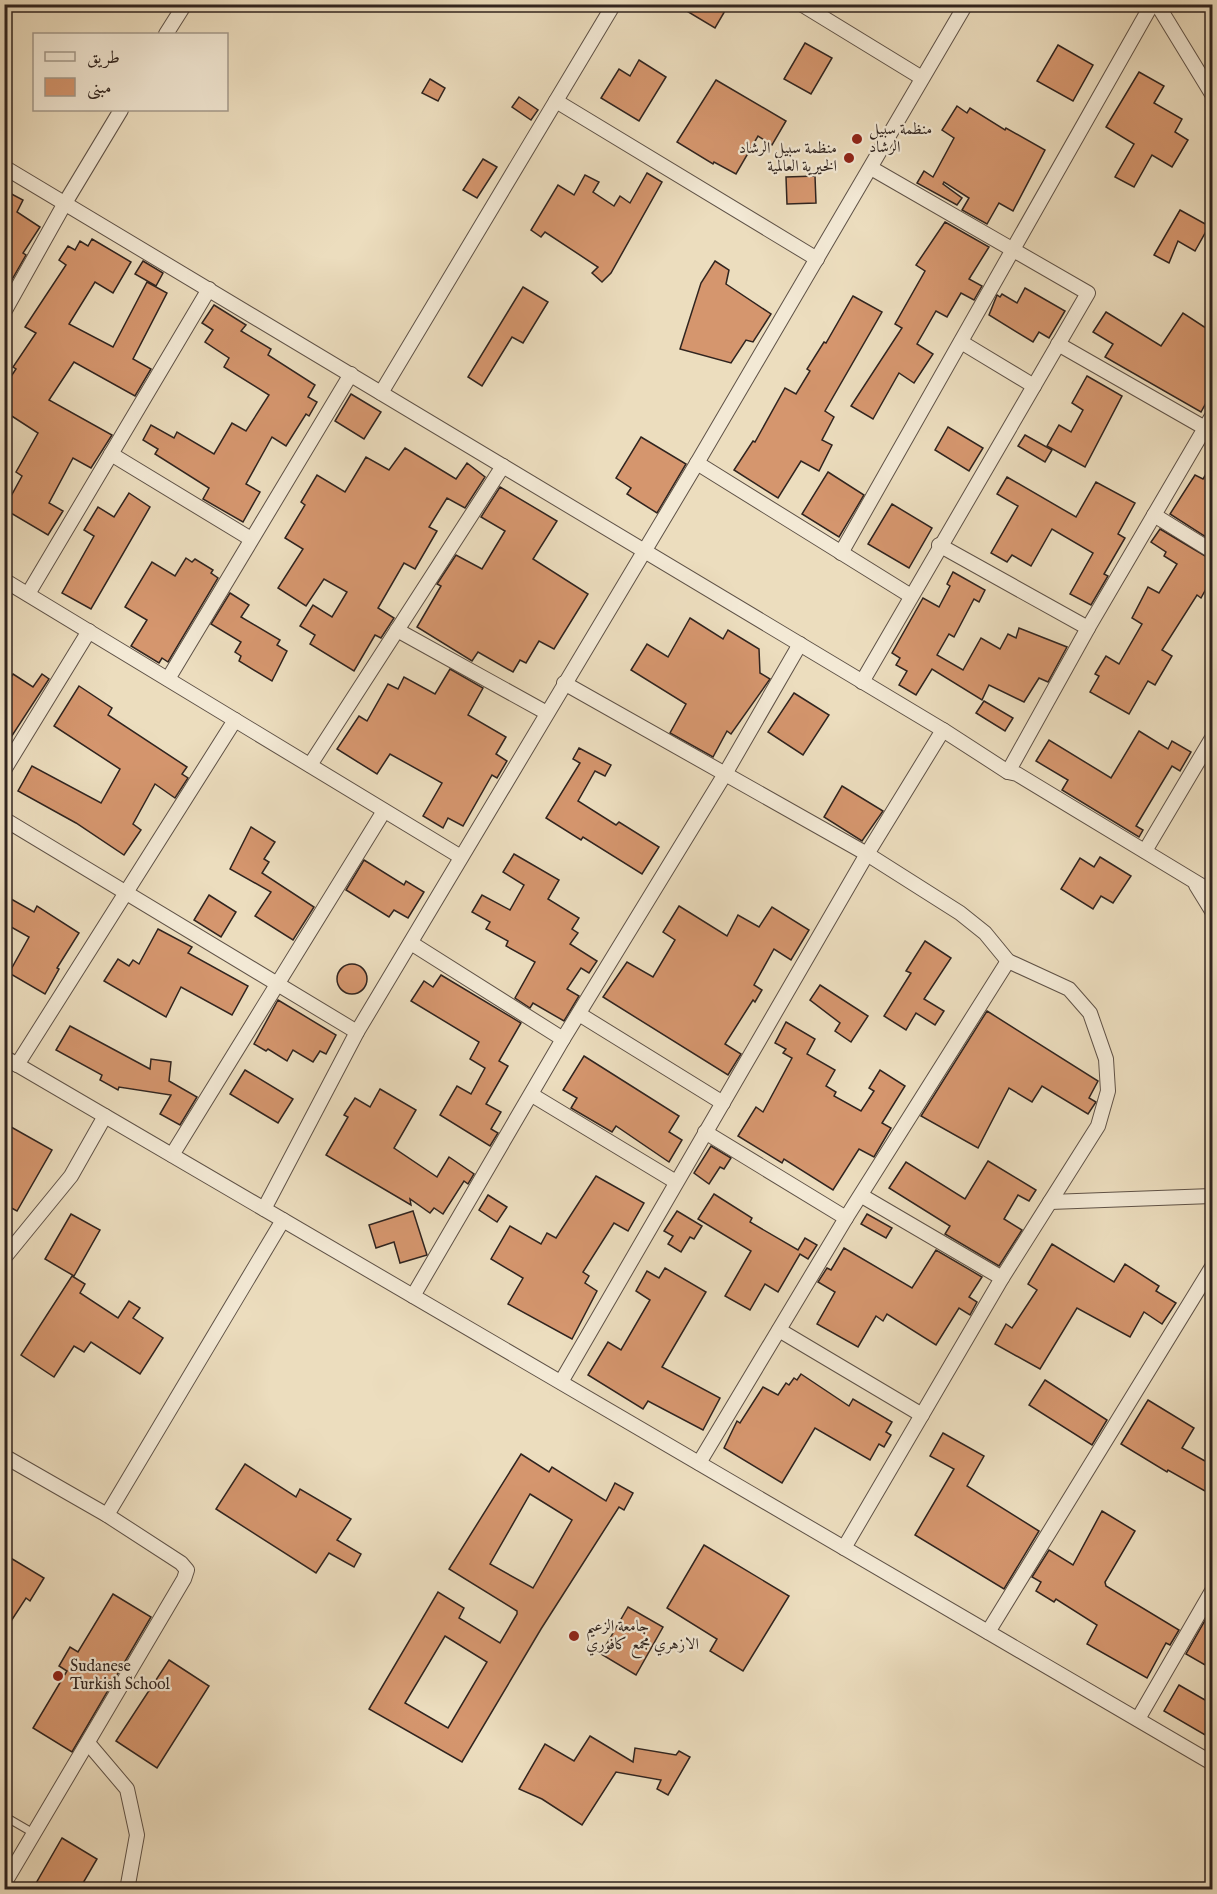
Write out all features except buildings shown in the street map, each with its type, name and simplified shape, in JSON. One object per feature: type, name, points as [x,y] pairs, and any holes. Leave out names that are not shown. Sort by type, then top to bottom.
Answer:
[{"type":"street","points":[[167,33],[185,4]]},
{"type":"street","points":[[381,393],[614,4]]},
{"type":"street","points":[[801,4],[922,78]]},
{"type":"street","points":[[264,1209],[357,1032],[872,168],[966,4]]},
{"type":"street","points":[[841,553],[1152,4]]},
{"type":"street","points":[[1157,4],[1212,94]]},
{"type":"street","points":[[556,101],[817,258]]},
{"type":"street","points":[[4,312],[64,203],[120,111]]},
{"type":"street","points":[[4,167],[943,730],[1008,772],[1017,774],[1212,892]]},
{"type":"street","points":[[862,682],[1088,293],[872,168]]},
{"type":"street","points":[[28,594],[209,289]]},
{"type":"street","points":[[961,342],[1034,386]]},
{"type":"street","points":[[1008,772],[1088,628],[1209,422],[1058,344]]},
{"type":"street","points":[[168,679],[351,374]]},
{"type":"street","points":[[111,454],[251,539]]},
{"type":"street","points":[[697,463],[910,596]]},
{"type":"street","points":[[310,765],[503,466]]},
{"type":"street","points":[[1154,515],[1212,551]]},
{"type":"street","points":[[939,546],[1088,628]]},
{"type":"street","points":[[4,580],[461,857]]},
{"type":"street","points":[[397,630],[547,713]]},
{"type":"street","points":[[4,770],[89,631]]},
{"type":"street","points":[[413,1296],[532,1095],[562,1039],[725,774],[800,644]]},
{"type":"street","points":[[564,683],[867,854],[960,913],[985,933],[1008,962],[1069,989],[1090,1013],[1106,1059],[1108,1091],[1098,1126],[1002,1278],[844,1548]]},
{"type":"street","points":[[235,720],[126,892],[11,1061],[1212,1763]]},
{"type":"street","points":[[561,1382],[867,854],[943,730]]},
{"type":"street","points":[[1145,851],[1212,738]]},
{"type":"street","points":[[172,1155],[384,811]]},
{"type":"street","points":[[4,819],[357,1032]]},
{"type":"street","points":[[1191,878],[1204,895],[1212,911]]},
{"type":"street","points":[[411,943],[562,1039]]},
{"type":"street","points":[[699,1463],[846,1218],[1008,962]]},
{"type":"street","points":[[579,1014],[723,1102]]},
{"type":"street","points":[[532,1095],[676,1182]]},
{"type":"street","points":[[4,1258],[71,1176],[105,1116]]},
{"type":"street","points":[[705,1132],[846,1218]]},
{"type":"street","points":[[1050,1202],[1211,1193]]},
{"type":"street","points":[[862,1196],[1002,1278]]},
{"type":"street","points":[[107,1515],[283,1220]]},
{"type":"street","points":[[988,1632],[1212,1268]]},
{"type":"street","points":[[779,1330],[922,1415]]},
{"type":"street","points":[[4,1456],[107,1515],[181,1563],[187,1570],[184,1579],[4,1884]]},
{"type":"street","points":[[1138,1719],[1212,1591]]},
{"type":"street","points":[[88,1743],[127,1788],[137,1835],[127,1890]]},
{"type":"lane","points":[[4,1816],[35,1833]]},
{"type":"place","name":"منظمة سبيل الرشاد","points":[[857,139]]},
{"type":"place","name":"منظمة سبيل الرشاد الخيرية العالمية","points":[[849,158]]},
{"type":"place","name":"جامعة الزعيم الازهري مجمع كافوري","points":[[574,1636]]},
{"type":"place","name":"Sudanese Turkish School","points":[[58,1676]]}]
